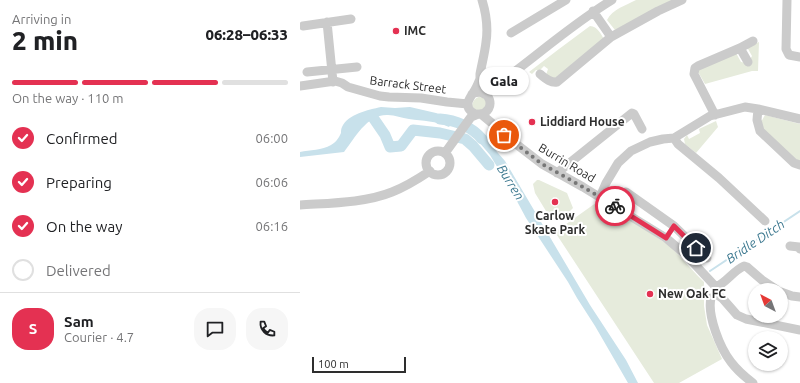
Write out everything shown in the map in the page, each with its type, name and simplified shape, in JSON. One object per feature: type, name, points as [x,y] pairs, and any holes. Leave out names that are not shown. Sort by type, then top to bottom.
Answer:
[{"type":"street","points":[[482,0],[486,23],[486,40],[480,79],[493,124]]},
{"type":"street","points":[[511,33],[566,0]]},
{"type":"street","points":[[473,112],[485,113],[486,98],[501,82],[570,28],[612,0]]},
{"type":"street","points":[[540,74],[550,81],[557,82],[611,37],[658,11],[682,0]]},
{"type":"street","points":[[787,0],[786,49],[789,55],[800,57]]},
{"type":"street","points":[[593,12],[611,37]]},
{"type":"street","points":[[303,26],[351,19]]},
{"type":"street","points":[[327,22],[333,82]]},
{"type":"street","points":[[715,115],[694,74],[695,68],[753,41]]},
{"type":"street","points":[[740,48],[748,62]]},
{"type":"street","points":[[307,72],[357,67]]},
{"type":"street","points":[[473,112],[468,100],[480,79]]},
{"type":"street","name":"Barrack Street","points":[[300,86],[335,81],[348,87],[380,96],[421,98],[447,102],[473,112]]},
{"type":"street","points":[[472,94],[479,92],[486,98]]},
{"type":"street","points":[[600,197],[618,164],[631,151],[650,142],[674,138],[710,116],[745,107],[800,119]]},
{"type":"street","points":[[758,109],[757,120],[760,131],[794,163],[800,165]]},
{"type":"street","points":[[446,151],[450,162],[448,170],[440,175],[433,174],[426,165],[428,157],[434,152],[446,151],[473,112]]},
{"type":"street","name":"Burrin Road","points":[[473,112],[493,124],[498,130],[529,154],[557,173],[600,197],[666,238],[686,255],[706,276],[716,290],[710,309],[712,321],[719,340],[728,357],[738,370],[753,383]]},
{"type":"street","points":[[557,173],[632,113],[642,129]]},
{"type":"street","points":[[674,138],[678,144],[719,178],[765,221]]},
{"type":"street","points":[[300,205],[377,197],[407,185],[430,172]]},
{"type":"street","points":[[626,192],[674,226],[707,258]]},
{"type":"street","points":[[666,238],[674,226]]},
{"type":"street","points":[[790,246],[799,247],[800,249]]},
{"type":"street","points":[[766,283],[744,266],[716,290],[737,315],[746,320],[800,330]]},
{"type":"street","points":[[788,295],[800,297]]},
{"type":"shaded area","points":[[636,0],[675,0],[615,30],[607,20],[609,16],[616,10]]},
{"type":"shaded area","points":[[590,26],[597,29],[604,39],[558,78],[553,79],[546,75],[548,69],[544,66],[539,71],[536,70],[532,74],[529,72],[559,49]]},
{"type":"shaded area","points":[[759,42],[758,71],[752,71],[705,84],[697,70],[736,53],[741,62],[748,63],[752,56],[747,47]]},
{"type":"shaded area","points":[[482,96],[487,101],[485,108],[477,112],[472,104],[475,99]]},
{"type":"shaded area","points":[[765,115],[800,124],[800,163],[761,129],[761,122]]},
{"type":"shaded area","points":[[716,121],[718,127],[696,153],[685,144],[684,139],[687,135],[689,139],[700,133],[699,129]]},
{"type":"shaded area","name":"Carlow Skate Park","points":[[537,180],[567,193],[573,208],[562,219],[546,211],[535,193],[533,184]]},
{"type":"shaded area","name":"New Oak FC","points":[[600,200],[670,246],[704,282],[704,306],[707,325],[722,359],[679,383],[654,383],[555,232]]},
{"type":"water","points":[[381,107],[410,107],[455,119],[449,127],[434,122],[409,119],[393,115],[381,116],[374,118],[362,128],[344,152],[300,157],[300,152],[324,148],[334,143],[340,135],[345,123],[349,119],[365,111]]},
{"type":"water","points":[[473,127],[478,130],[505,161],[590,305],[626,360],[638,383],[628,383],[568,282],[526,218],[490,155],[469,133]]},
{"type":"waterway","points":[[372,116],[385,135],[390,147],[401,146],[413,130],[440,133],[465,139],[489,165]]},
{"type":"waterway","name":"Burren","points":[[440,119],[463,125],[482,139]]},
{"type":"waterway","name":"Bridle Ditch","points":[[710,271],[800,211]]},
{"type":"way so far","points":[[504,135],[542,164],[615,206]]},
{"type":"place","name":"IMC","points":[[396,31]]},
{"type":"place","name":"Liddiard House","points":[[532,122]]},
{"type":"place","name":"Gala","points":[[504,135]]},
{"type":"place","name":"Carlow Skate Park","points":[[555,202]]},
{"type":"place","name":"New Oak FC","points":[[650,294]]},
{"type":"route","points":[[615,206],[666,238],[674,226],[696,248]]}]
